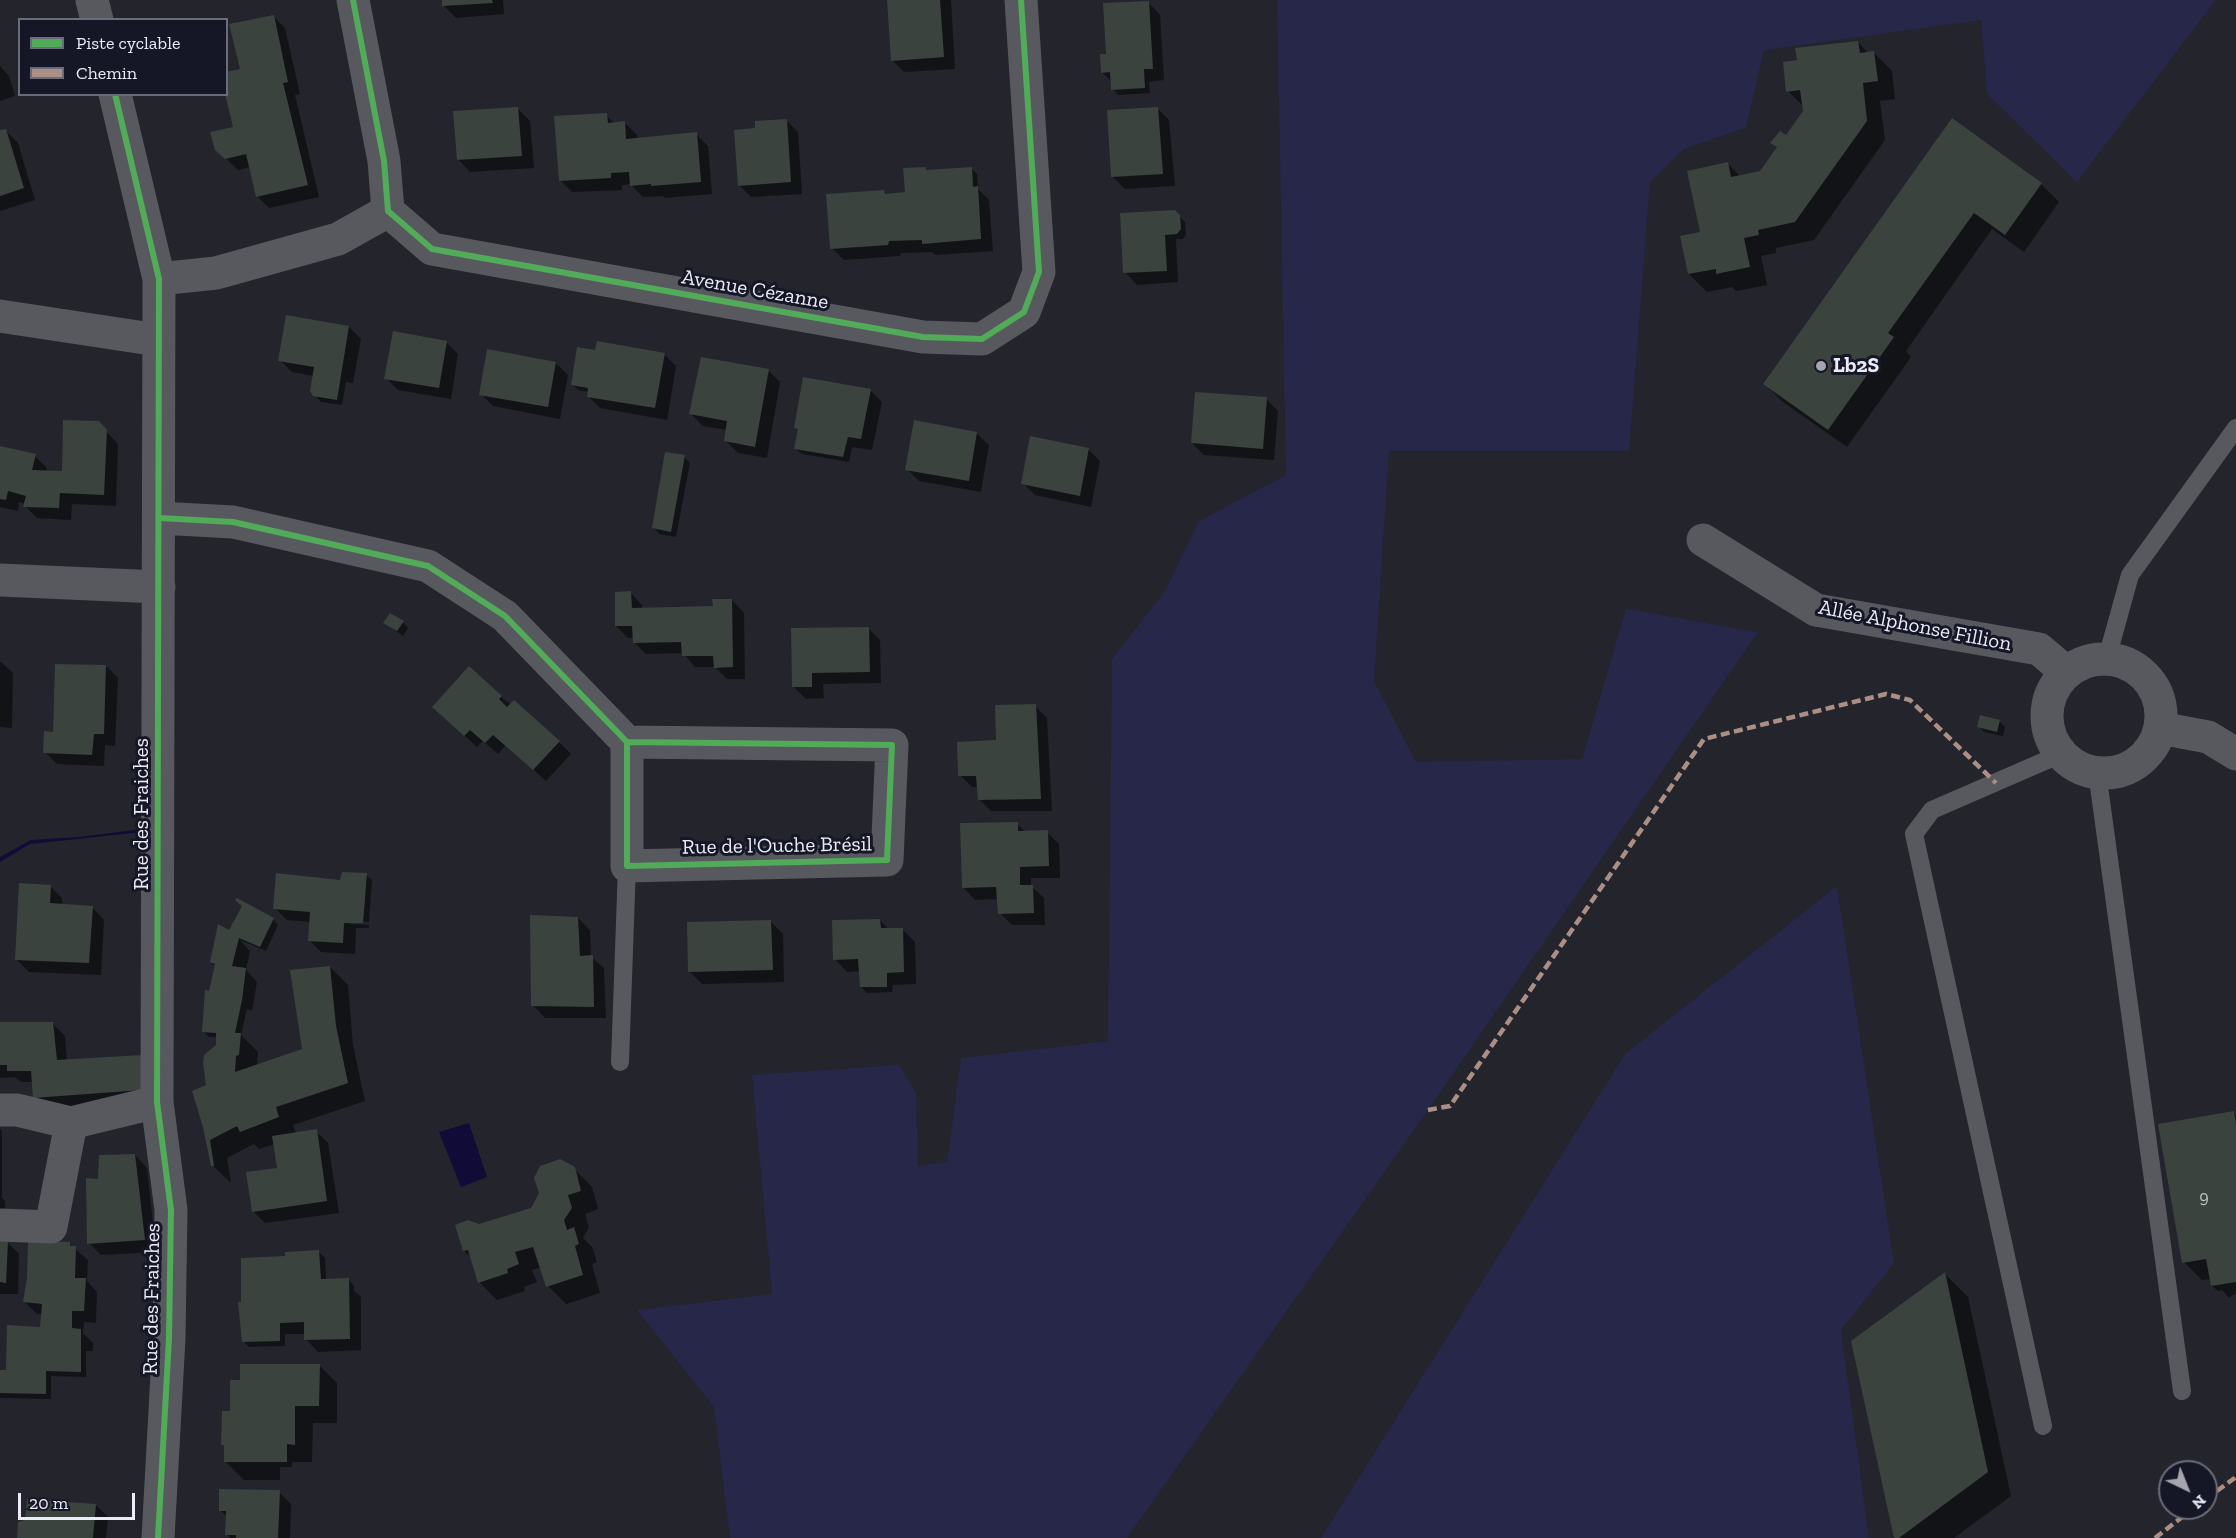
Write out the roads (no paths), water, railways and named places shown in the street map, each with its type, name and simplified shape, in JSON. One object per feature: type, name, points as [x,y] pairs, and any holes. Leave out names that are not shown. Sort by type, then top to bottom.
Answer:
[{"type":"street","points":[[92,0],[96,18]]},
{"type":"street","points":[[159,279],[216,273],[338,239],[388,211],[384,161],[352,0]]},
{"type":"street","name":"Avenue Cézanne","points":[[388,211],[432,249],[923,337],[982,339],[1024,312],[1039,272],[1022,0]]},
{"type":"street","name":"Rue des Fraiches","points":[[115,96],[159,279],[157,1102],[171,1210],[170,1338],[158,1538]]},
{"type":"street","points":[[0,316],[158,340]]},
{"type":"street","points":[[159,518],[233,522],[428,566],[505,616],[627,742],[627,866]]},
{"type":"street","name":"Allée Alphonse Fillion","points":[[1703,540],[1816,610],[2039,649],[2066,672]]},
{"type":"street","points":[[0,580],[159,587]]},
{"type":"street","points":[[2107,658],[2131,665],[2150,681],[2160,704],[2160,728],[2151,747],[2137,762],[2118,771],[2097,772],[2077,766],[2061,754],[2050,734],[2047,712],[2052,690],[2066,672],[2085,661],[2107,658]]},
{"type":"street","points":[[2160,728],[2208,737],[2236,754]]},
{"type":"street","name":"Rue de l'Ouche Brésil","points":[[627,742],[892,745],[887,860],[627,866]]},
{"type":"street","points":[[0,1110],[17,1110],[71,1123],[157,1102]]},
{"type":"street","points":[[0,1225],[51,1227],[71,1123]]},
{"type":"lane","points":[[2107,658],[2130,575],[2236,428]]},
{"type":"lane","points":[[2043,1426],[1914,834],[1932,810],[2061,754]]},
{"type":"lane","points":[[2097,772],[2182,1391]]},
{"type":"lane","points":[[620,1062],[627,866]]},
{"type":"place","name":"Lb2S","points":[[1821,366]]}]
